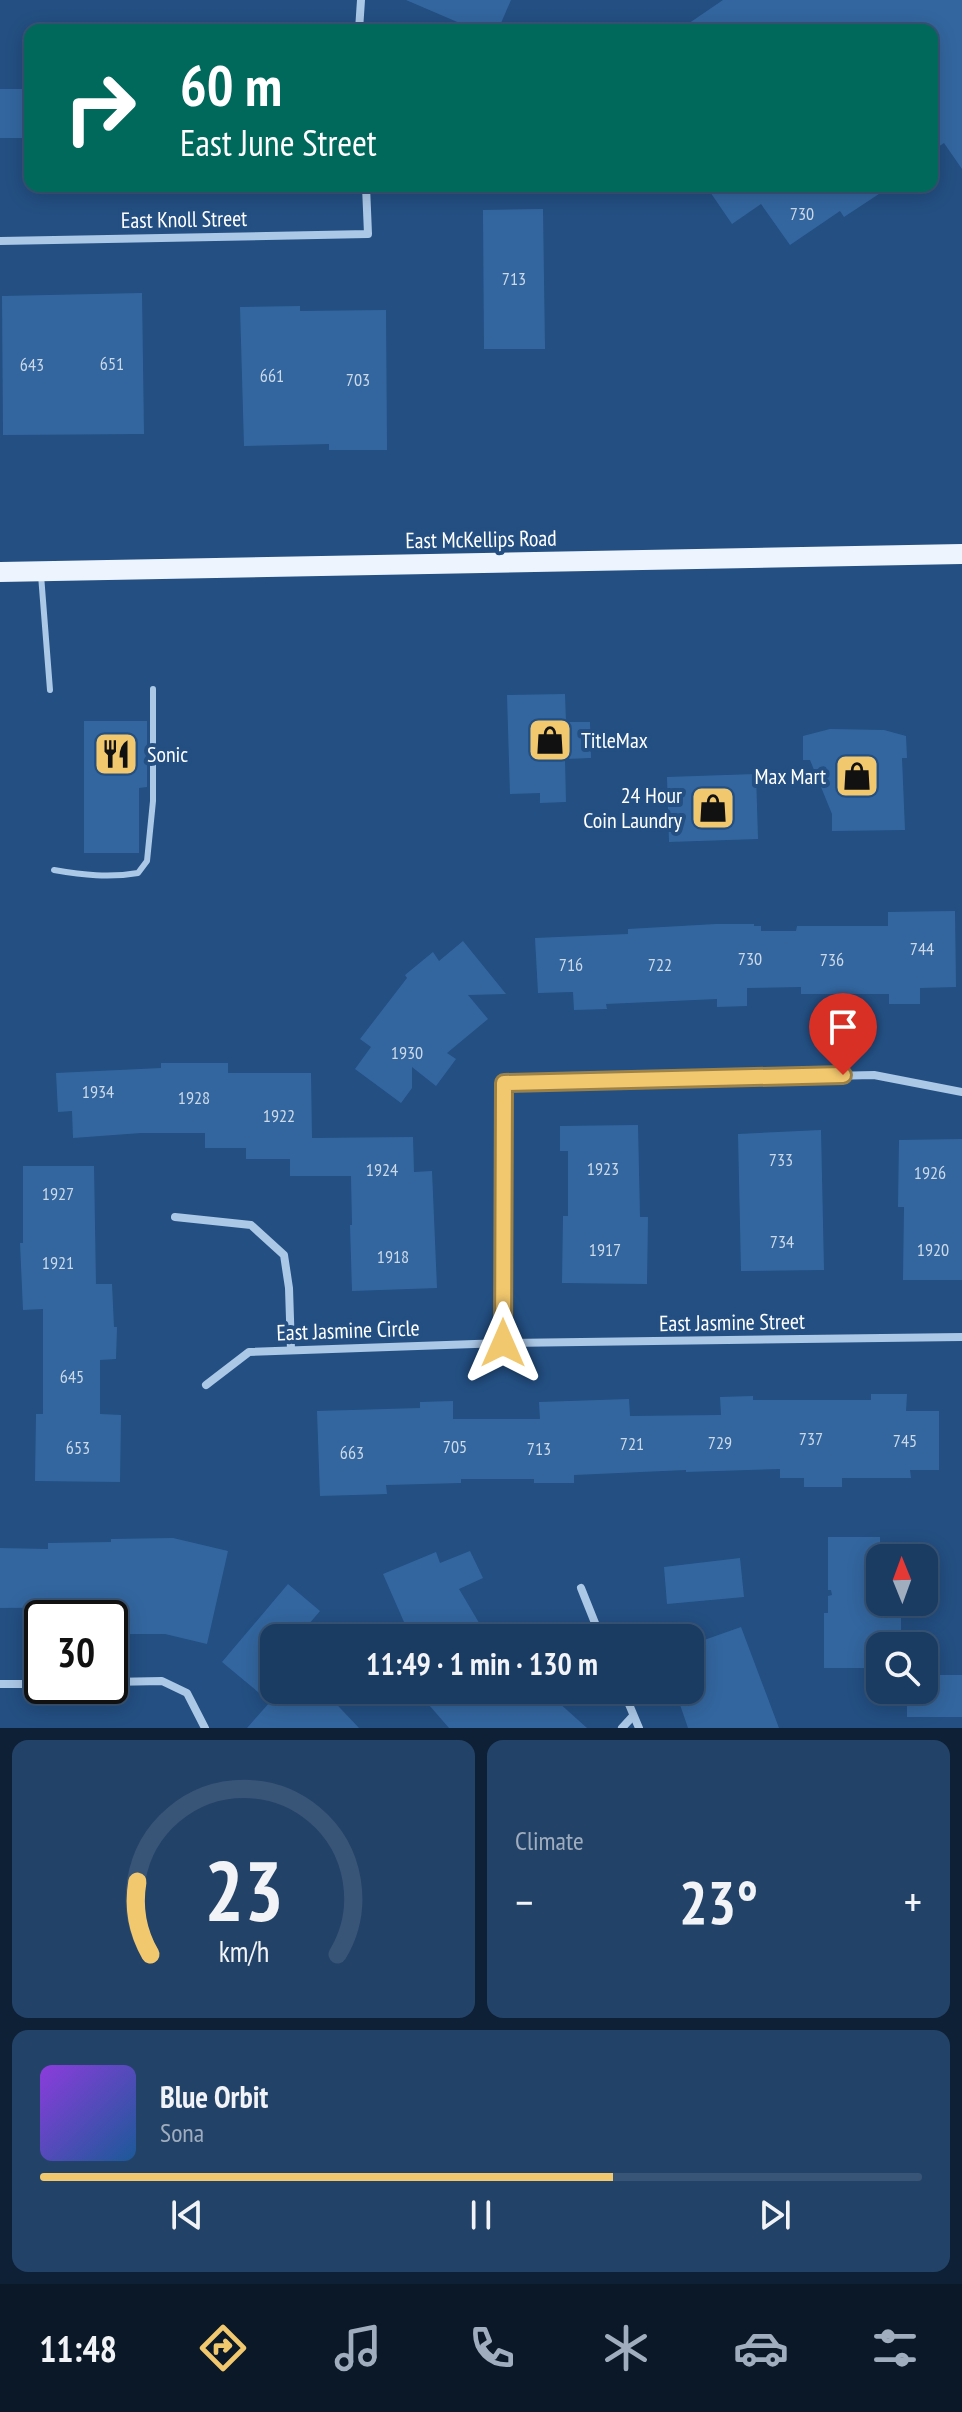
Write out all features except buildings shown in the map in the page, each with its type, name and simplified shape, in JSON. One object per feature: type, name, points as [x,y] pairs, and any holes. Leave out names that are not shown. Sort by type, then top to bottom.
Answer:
[{"type":"main road","name":"East McKellips Road","points":[[0,572],[962,554]]},
{"type":"street","points":[[359,24],[361,0]]},
{"type":"street","name":"East Knoll Street","points":[[0,241],[368,234],[366,192]]},
{"type":"street","points":[[503,1343],[504,1083],[874,1075],[962,1092]]},
{"type":"street","points":[[175,1217],[251,1225],[284,1255],[289,1288],[291,1350]]},
{"type":"street","name":"East Jasmine Street","points":[[503,1343],[962,1337]]},
{"type":"street","name":"East Jasmine Circle","points":[[206,1385],[249,1352],[503,1343]]},
{"type":"street","points":[[581,1588],[595,1624]]},
{"type":"street","points":[[128,1682],[162,1681],[187,1693],[205,1728]]},
{"type":"street","points":[[0,1684],[24,1684]]},
{"type":"street","points":[[628,1704],[639,1728]]},
{"type":"street","points":[[622,1728],[633,1716]]},
{"type":"lane","points":[[41,571],[50,690]]},
{"type":"lane","points":[[54,870],[114,877],[138,873],[147,861],[153,801],[153,689]]},
{"type":"place","name":"TitleMax","points":[[550,740]]},
{"type":"place","name":"Sonic","points":[[116,754]]},
{"type":"place","name":"Max Mart","points":[[857,776]]},
{"type":"place","name":"24 Hour Coin Laundry","points":[[713,808]]},
{"type":"route","points":[[503,1343],[504,1083],[843,1075]]}]
